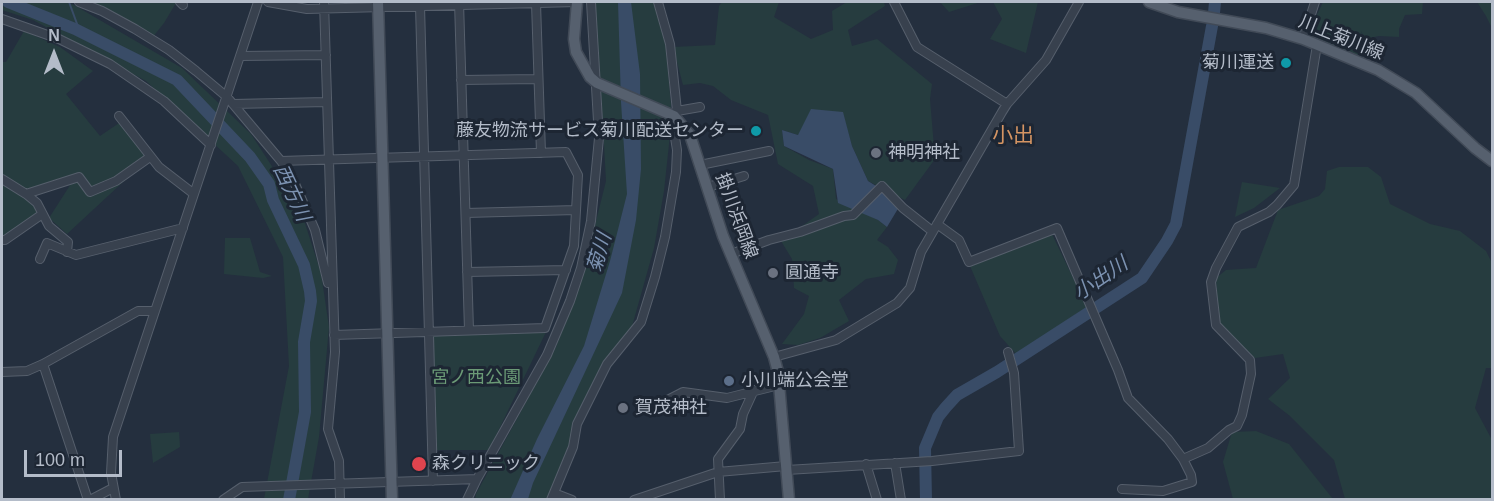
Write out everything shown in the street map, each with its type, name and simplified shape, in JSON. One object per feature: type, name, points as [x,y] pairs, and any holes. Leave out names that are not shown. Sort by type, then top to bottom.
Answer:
[{"type":"main road","points":[[577,2],[574,39],[576,52],[590,76],[598,83],[675,115]]},
{"type":"main road","name":"川上菊川線","points":[[1154,3],[1178,12],[1266,28],[1303,39],[1378,70],[1416,93],[1492,161]]},
{"type":"main road","points":[[378,4],[392,500]]},
{"type":"main road","name":"掛川浜岡線","points":[[675,115],[690,135],[731,254],[774,357],[779,385],[789,500]]},
{"type":"street","points":[[79,2],[102,11],[169,50],[228,101],[281,161],[297,188],[315,230],[333,309]]},
{"type":"street","points":[[116,500],[112,488],[110,462],[112,437],[228,101],[258,2]]},
{"type":"street","points":[[268,2],[298,8],[325,5],[420,6],[459,3],[577,2]]},
{"type":"street","points":[[467,500],[547,355],[570,302],[581,268],[596,188],[599,138],[598,83],[591,2]]},
{"type":"street","points":[[572,500],[555,497],[573,447],[577,424],[606,364],[641,322],[660,257],[673,193],[677,150],[674,133],[675,115],[670,44],[658,2]]},
{"type":"street","points":[[894,2],[917,47],[1007,104]]},
{"type":"street","points":[[774,357],[836,340],[897,303],[910,288],[921,252],[1007,104],[1046,60],[1079,2]]},
{"type":"street","points":[[1303,39],[1315,2]]},
{"type":"street","points":[[459,3],[469,330]]},
{"type":"street","points":[[536,3],[541,153]]},
{"type":"street","points":[[325,5],[334,334],[334,376],[328,429],[339,461],[340,500]]},
{"type":"street","points":[[420,6],[433,481]]},
{"type":"street","points":[[2,19],[59,39],[110,64],[164,102],[212,143]]},
{"type":"street","points":[[1183,459],[1208,448],[1237,426],[1242,416],[1251,374],[1250,360],[1226,338],[1216,325],[1213,316],[1211,282],[1238,227],[1278,206],[1294,185],[1317,45]]},
{"type":"street","points":[[240,56],[326,55]]},
{"type":"street","points":[[461,80],[538,79]]},
{"type":"street","points":[[228,101],[327,102]]},
{"type":"street","points":[[675,115],[700,107]]},
{"type":"street","points":[[119,116],[159,167],[194,194]]},
{"type":"street","points":[[700,165],[769,151]]},
{"type":"street","points":[[281,161],[566,152],[578,175],[574,246],[545,328],[334,334]]},
{"type":"street","points":[[26,194],[79,177],[90,192],[116,181],[150,157]]},
{"type":"street","points":[[708,187],[744,176]]},
{"type":"street","points":[[2,179],[37,203],[49,226],[68,242],[67,252]]},
{"type":"street","points":[[731,254],[853,215],[882,186],[903,208],[959,240],[969,262],[1057,228],[1128,398],[1168,439],[1183,459],[1191,475],[1192,482],[1187,485],[1163,491],[1122,489]]},
{"type":"street","points":[[466,213],[576,210]]},
{"type":"street","points":[[2,240],[42,215]]},
{"type":"street","points":[[40,259],[47,243],[76,255],[183,228]]},
{"type":"street","points":[[467,272],[566,270]]},
{"type":"street","points":[[2,372],[27,371],[138,311],[154,311]]},
{"type":"street","points":[[634,500],[718,472],[895,463],[1019,451],[1011,363]]},
{"type":"street","points":[[43,364],[89,500],[112,488]]},
{"type":"street","points":[[652,408],[683,392],[727,398],[779,385]]},
{"type":"street","points":[[720,500],[718,459],[740,429],[742,414],[754,390]]},
{"type":"street","points":[[895,463],[901,500]]},
{"type":"street","points":[[866,464],[877,500]]},
{"type":"street","points":[[223,500],[242,487],[477,479]]},
{"type":"green space","points":[[2,2],[66,2],[182,68],[251,134],[301,211],[321,273],[329,327],[319,437],[308,499],[264,499],[289,366],[283,257],[238,166],[146,81],[33,20],[2,10]]},
{"type":"green space","points":[[89,2],[176,2],[176,3],[152,38]]},
{"type":"green space","points":[[594,2],[655,2],[665,36],[671,105],[670,135],[664,191],[654,248],[631,330],[605,363],[548,499],[475,500],[476,494],[556,347],[585,265],[606,181]]},
{"type":"green space","points":[[722,2],[779,2],[774,17],[811,39],[833,30],[832,11],[847,2],[884,2],[885,6],[848,30],[852,46],[877,39],[932,84],[930,99],[935,159],[905,200],[868,181],[852,146],[842,112],[798,135],[782,130],[784,146],[809,160],[833,169],[836,199],[878,220],[887,227],[877,240],[888,247],[898,260],[894,274],[866,279],[839,300],[849,321],[820,338],[798,345],[782,344],[804,314],[809,296],[794,288],[792,259],[781,241],[819,214],[813,186],[778,164],[768,115],[731,100],[713,86],[700,83],[683,85],[673,47],[715,45],[719,6]]},
{"type":"green space","points":[[940,2],[981,2],[949,12]]},
{"type":"green space","points":[[993,2],[1038,2],[1026,53],[990,39],[1002,19]]},
{"type":"green space","points":[[1323,2],[1423,2],[1422,14],[1405,15],[1399,29],[1399,37],[1379,36],[1365,39],[1361,31],[1363,39],[1361,57],[1315,37],[1312,25]]},
{"type":"green space","points":[[1477,2],[1492,2],[1492,28],[1486,16]]},
{"type":"green space","points":[[24,31],[60,47],[93,71],[66,94],[100,136],[122,121],[150,157],[67,234],[49,218],[74,179],[27,193],[41,215],[2,239],[2,62],[6,62]]},
{"type":"green space","points":[[1339,167],[1368,167],[1381,177],[1390,204],[1430,224],[1460,231],[1486,251],[1492,263],[1492,368],[1486,368],[1475,408],[1492,440],[1492,499],[1345,499],[1334,460],[1290,416],[1268,399],[1290,378],[1283,354],[1255,358],[1224,330],[1218,319],[1216,278],[1226,270],[1256,268],[1278,210],[1319,196],[1325,189],[1327,171]]},
{"type":"green space","points":[[1242,182],[1280,188],[1254,208],[1235,217]]},
{"type":"green space","points":[[1051,232],[1087,307],[1016,354],[1000,336],[970,266]]},
{"type":"green space","points":[[225,238],[250,238],[260,272],[272,276],[263,278],[224,274]]},
{"type":"green space","name":"宮ノ西公園","points":[[546,332],[489,450],[436,450],[432,337],[435,334]]},
{"type":"green space","points":[[1256,431],[1289,444],[1333,499],[1233,499],[1223,462],[1232,432]]},
{"type":"green space","points":[[179,432],[180,447],[153,463],[150,434]]},
{"type":"water","points":[[618,2],[631,2],[640,74],[641,169],[636,220],[622,293],[533,483],[528,499],[510,500],[537,439],[584,346],[610,261],[627,194]]},
{"type":"water","points":[[811,109],[843,112],[852,146],[868,181],[902,202],[887,227],[878,220],[838,203],[833,169],[784,146],[782,130],[798,135]]},
{"type":"waterway","name":"西方川","points":[[8,2],[75,29],[177,80],[250,157],[269,184],[273,200],[304,265],[311,301],[304,342],[305,412],[289,500]]},
{"type":"waterway","points":[[69,2],[80,32]]},
{"type":"waterway","name":"小出川","points":[[1214,13],[1215,2]]},
{"type":"waterway","name":"小出川","points":[[926,500],[925,448],[938,417],[957,395],[997,372],[1142,278],[1167,241],[1176,224],[1212,26]]},
{"type":"place","name":"菊川運送","points":[[1286,63]]},
{"type":"place","name":"藤友物流サービス菊川配送センター","points":[[756,131]]},
{"type":"place","name":"神明神社","points":[[876,153]]},
{"type":"place","name":"圓通寺","points":[[773,273]]},
{"type":"place","name":"小川端公会堂","points":[[729,381]]},
{"type":"place","name":"賀茂神社","points":[[623,408]]},
{"type":"place","name":"森クリニック","points":[[419,464]]},
{"type":"district","name":"小出","points":[[1013,136]]},
{"type":"water label","name":"菊川","points":[[600,253]]}]
